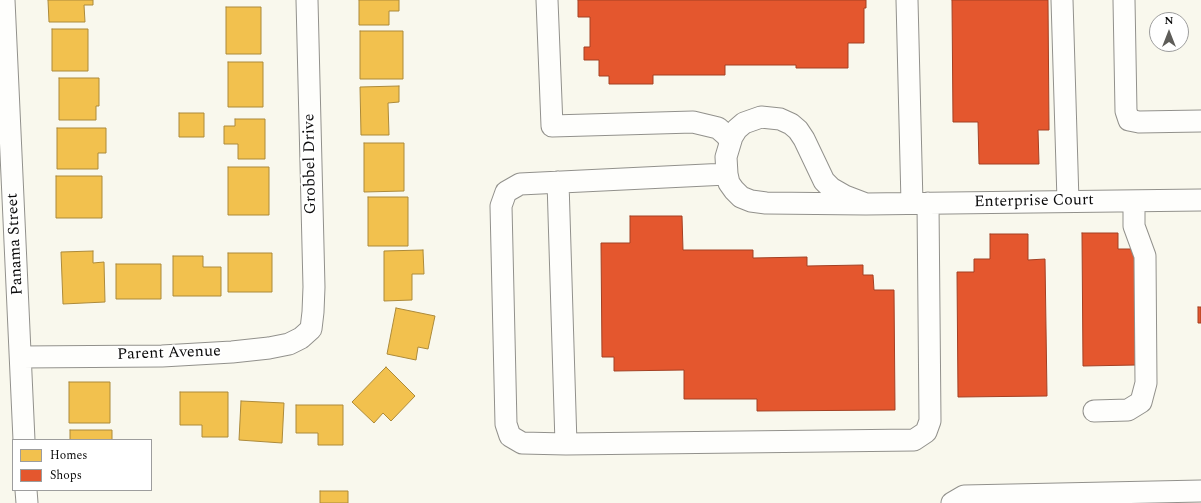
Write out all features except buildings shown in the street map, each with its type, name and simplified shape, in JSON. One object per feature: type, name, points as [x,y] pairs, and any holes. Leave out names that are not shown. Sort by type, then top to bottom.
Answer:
[{"type":"street","name":"Panama Street","points":[[4,0],[24,439]]},
{"type":"street","name":"Grobbel Drive","points":[[307,0],[314,287],[311,328]]},
{"type":"street","points":[[547,0],[552,126],[693,122],[718,128],[726,134],[730,141]]},
{"type":"street","points":[[727,174],[520,184],[506,192],[501,206],[506,424],[510,436],[522,443],[566,444],[914,440],[926,432],[930,420],[920,203],[907,0]]},
{"type":"street","points":[[1062,0],[1068,201]]},
{"type":"street","points":[[1124,0],[1126,111],[1129,120],[1139,122],[1201,121]]},
{"type":"street","name":"Enterprise Court","points":[[866,204],[845,196],[831,188],[824,181],[804,139],[798,130],[791,124],[780,119],[753,119],[744,123],[737,129],[730,141],[726,157],[729,183],[741,197],[751,201],[766,203],[866,204],[1201,200]]},
{"type":"street","points":[[558,182],[566,444]]},
{"type":"street","points":[[1094,411],[1128,410],[1141,402],[1146,383],[1145,256],[1134,226],[1134,201]]},
{"type":"street","name":"Parent Avenue","points":[[21,358],[162,356],[232,352],[289,344],[301,338],[311,328]]},
{"type":"street","points":[[26,491],[27,503]]},
{"type":"street","points":[[958,500],[1201,491]]}]
